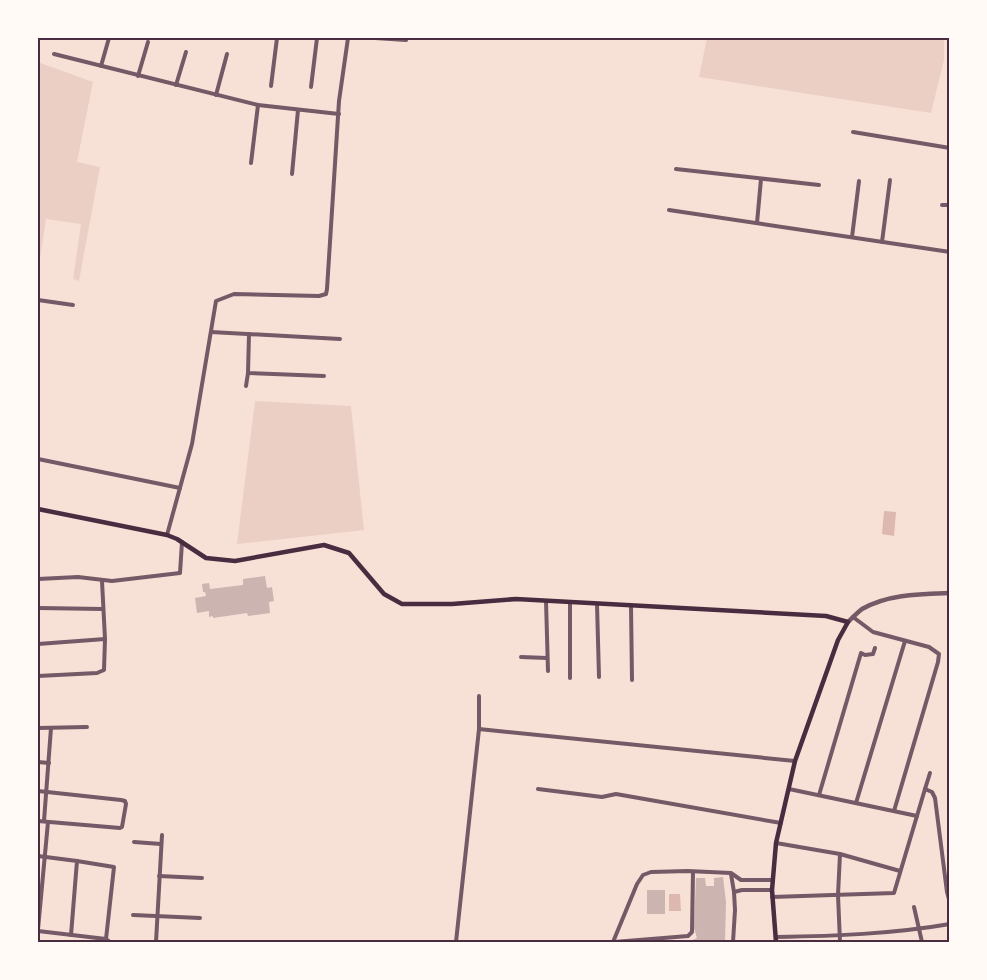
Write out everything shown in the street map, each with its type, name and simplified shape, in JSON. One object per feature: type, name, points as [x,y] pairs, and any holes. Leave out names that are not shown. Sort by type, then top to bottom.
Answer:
[{"type":"main road","points":[[38,509],[167,535],[206,558],[235,561],[324,545],[349,553],[384,594],[402,603],[452,604],[516,599],[826,616],[848,622],[838,639],[795,761],[776,843],[772,880],[776,940]]},
{"type":"street","points":[[101,66],[109,38]]},
{"type":"street","points":[[271,86],[278,38]]},
{"type":"street","points":[[311,87],[317,38]]},
{"type":"street","points":[[167,535],[192,444],[216,301],[234,294],[319,296],[326,294],[340,95],[348,38]]},
{"type":"street","points":[[375,38],[406,40],[406,38]]},
{"type":"street","points":[[138,76],[148,42]]},
{"type":"street","points":[[176,86],[186,52]]},
{"type":"street","points":[[54,54],[258,105],[339,114]]},
{"type":"street","points":[[216,95],[227,54]]},
{"type":"street","points":[[251,163],[258,105]]},
{"type":"street","points":[[292,174],[298,110]]},
{"type":"street","points":[[853,132],[950,147]]},
{"type":"street","points":[[676,169],[819,185]]},
{"type":"street","points":[[757,223],[761,179]]},
{"type":"street","points":[[882,242],[890,180]]},
{"type":"street","points":[[852,237],[859,181]]},
{"type":"street","points":[[942,205],[950,205]]},
{"type":"street","points":[[669,210],[950,252]]},
{"type":"street","points":[[38,300],[74,305]]},
{"type":"street","points":[[211,332],[340,339]]},
{"type":"street","points":[[246,386],[249,334]]},
{"type":"street","points":[[248,373],[324,376]]},
{"type":"street","points":[[38,459],[180,488]]},
{"type":"street","points":[[38,579],[78,577],[112,581],[180,573],[182,542]]},
{"type":"street","points":[[38,676],[104,670],[102,581]]},
{"type":"street","points":[[848,622],[861,610],[877,602],[903,595],[950,592]]},
{"type":"street","points":[[546,601],[548,671]]},
{"type":"street","points":[[570,602],[570,678]]},
{"type":"street","points":[[597,604],[599,677]]},
{"type":"street","points":[[631,606],[632,680]]},
{"type":"street","points":[[38,608],[103,609]]},
{"type":"street","points":[[853,617],[873,632],[929,647],[939,654],[894,811]]},
{"type":"street","points":[[38,644],[105,639]]},
{"type":"street","points":[[856,803],[904,641]]},
{"type":"street","points":[[819,795],[861,653],[873,654],[874,648]]},
{"type":"street","points":[[521,657],[547,658]]},
{"type":"street","points":[[456,942],[479,729],[479,696]]},
{"type":"street","points":[[38,728],[87,727]]},
{"type":"street","points":[[38,856],[45,856],[114,867],[108,941],[38,930],[45,856],[51,728]]},
{"type":"street","points":[[479,729],[795,761]]},
{"type":"street","points":[[38,762],[49,763]]},
{"type":"street","points":[[772,897],[894,893],[930,773]]},
{"type":"street","points":[[538,789],[602,797],[616,794],[782,823]]},
{"type":"street","points":[[789,789],[917,816]]},
{"type":"street","points":[[925,789],[932,792],[935,798],[950,903]]},
{"type":"street","points":[[38,791],[120,800],[125,801],[126,804],[120,828],[38,820]]},
{"type":"street","points":[[156,942],[162,835]]},
{"type":"street","points":[[134,842],[161,844]]},
{"type":"street","points":[[776,843],[840,854],[900,871]]},
{"type":"street","points":[[840,854],[838,895],[840,942]]},
{"type":"street","points":[[71,935],[77,861]]},
{"type":"street","points":[[693,872],[692,932],[688,936],[613,942],[643,875],[651,872],[693,872],[731,873],[741,880],[772,880]]},
{"type":"street","points":[[731,873],[735,910],[733,942]]},
{"type":"street","points":[[159,876],[202,879]]},
{"type":"street","points":[[734,892],[772,890]]},
{"type":"street","points":[[914,907],[922,942]]},
{"type":"street","points":[[133,915],[200,918]]},
{"type":"street","points":[[776,940],[919,929],[950,924]]},
{"type":"shaded area","points":[[707,38],[944,38],[944,60],[931,113],[699,77]]},
{"type":"shaded area","points":[[38,62],[93,82],[77,162],[100,167],[79,281],[73,279],[81,224],[46,219],[38,272]]},
{"type":"shaded area","points":[[255,401],[351,406],[364,530],[237,544]]},
{"type":"shaded area","points":[[884,511],[896,512],[894,536],[882,534]]},
{"type":"shaded area","points":[[669,894],[680,894],[681,911],[669,911]]},
{"type":"building","points":[[265,576],[267,588],[272,587],[274,601],[269,602],[270,613],[248,616],[247,613],[213,618],[213,616],[209,617],[209,611],[197,613],[195,598],[206,596],[202,584],[209,583],[210,589],[243,585],[243,579]]},
{"type":"building","points":[[723,877],[726,902],[725,942],[688,942],[697,938],[694,928],[696,878],[705,878],[706,886],[714,886],[714,878]]},
{"type":"building","points":[[647,890],[665,890],[665,914],[647,914]]}]
